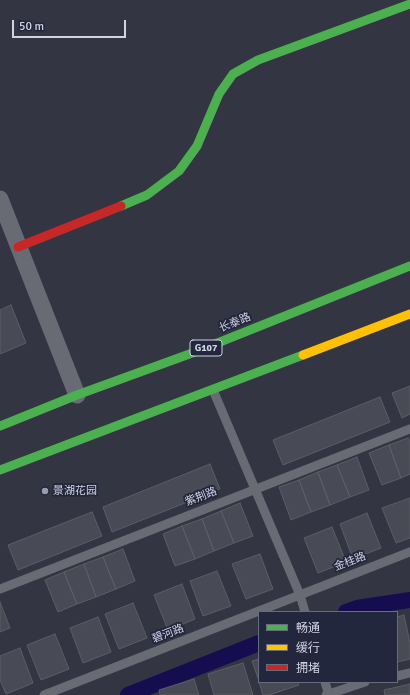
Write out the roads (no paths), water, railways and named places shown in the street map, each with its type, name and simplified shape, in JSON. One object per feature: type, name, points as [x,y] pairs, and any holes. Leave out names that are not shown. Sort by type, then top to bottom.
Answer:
[{"type":"main road","points":[[18,247],[147,195],[179,170],[197,146],[219,94],[233,74],[258,60],[410,4]]},
{"type":"main road","name":"长泰路","points":[[0,426],[77,395],[195,352],[410,266]]},
{"type":"main road","points":[[0,470],[410,314]]},
{"type":"street","points":[[0,199],[77,395]]},
{"type":"lane","points":[[213,390],[300,595],[305,611]]},
{"type":"lane","name":"紫荆路","points":[[0,589],[410,428]]},
{"type":"lane","name":"金桂路","points":[[300,595],[410,552]]},
{"type":"lane","name":"碧河路","points":[[259,611],[300,595]]},
{"type":"lane","name":"碧河路","points":[[44,695],[258,611]]},
{"type":"lane","points":[[398,676],[410,673]]},
{"type":"lane","points":[[325,683],[328,695],[363,683]]},
{"type":"waterway","points":[[349,611],[357,608],[410,600]]},
{"type":"waterway","points":[[128,695],[258,643]]},
{"type":"place","name":"景湖花园","points":[[45,491]]}]
